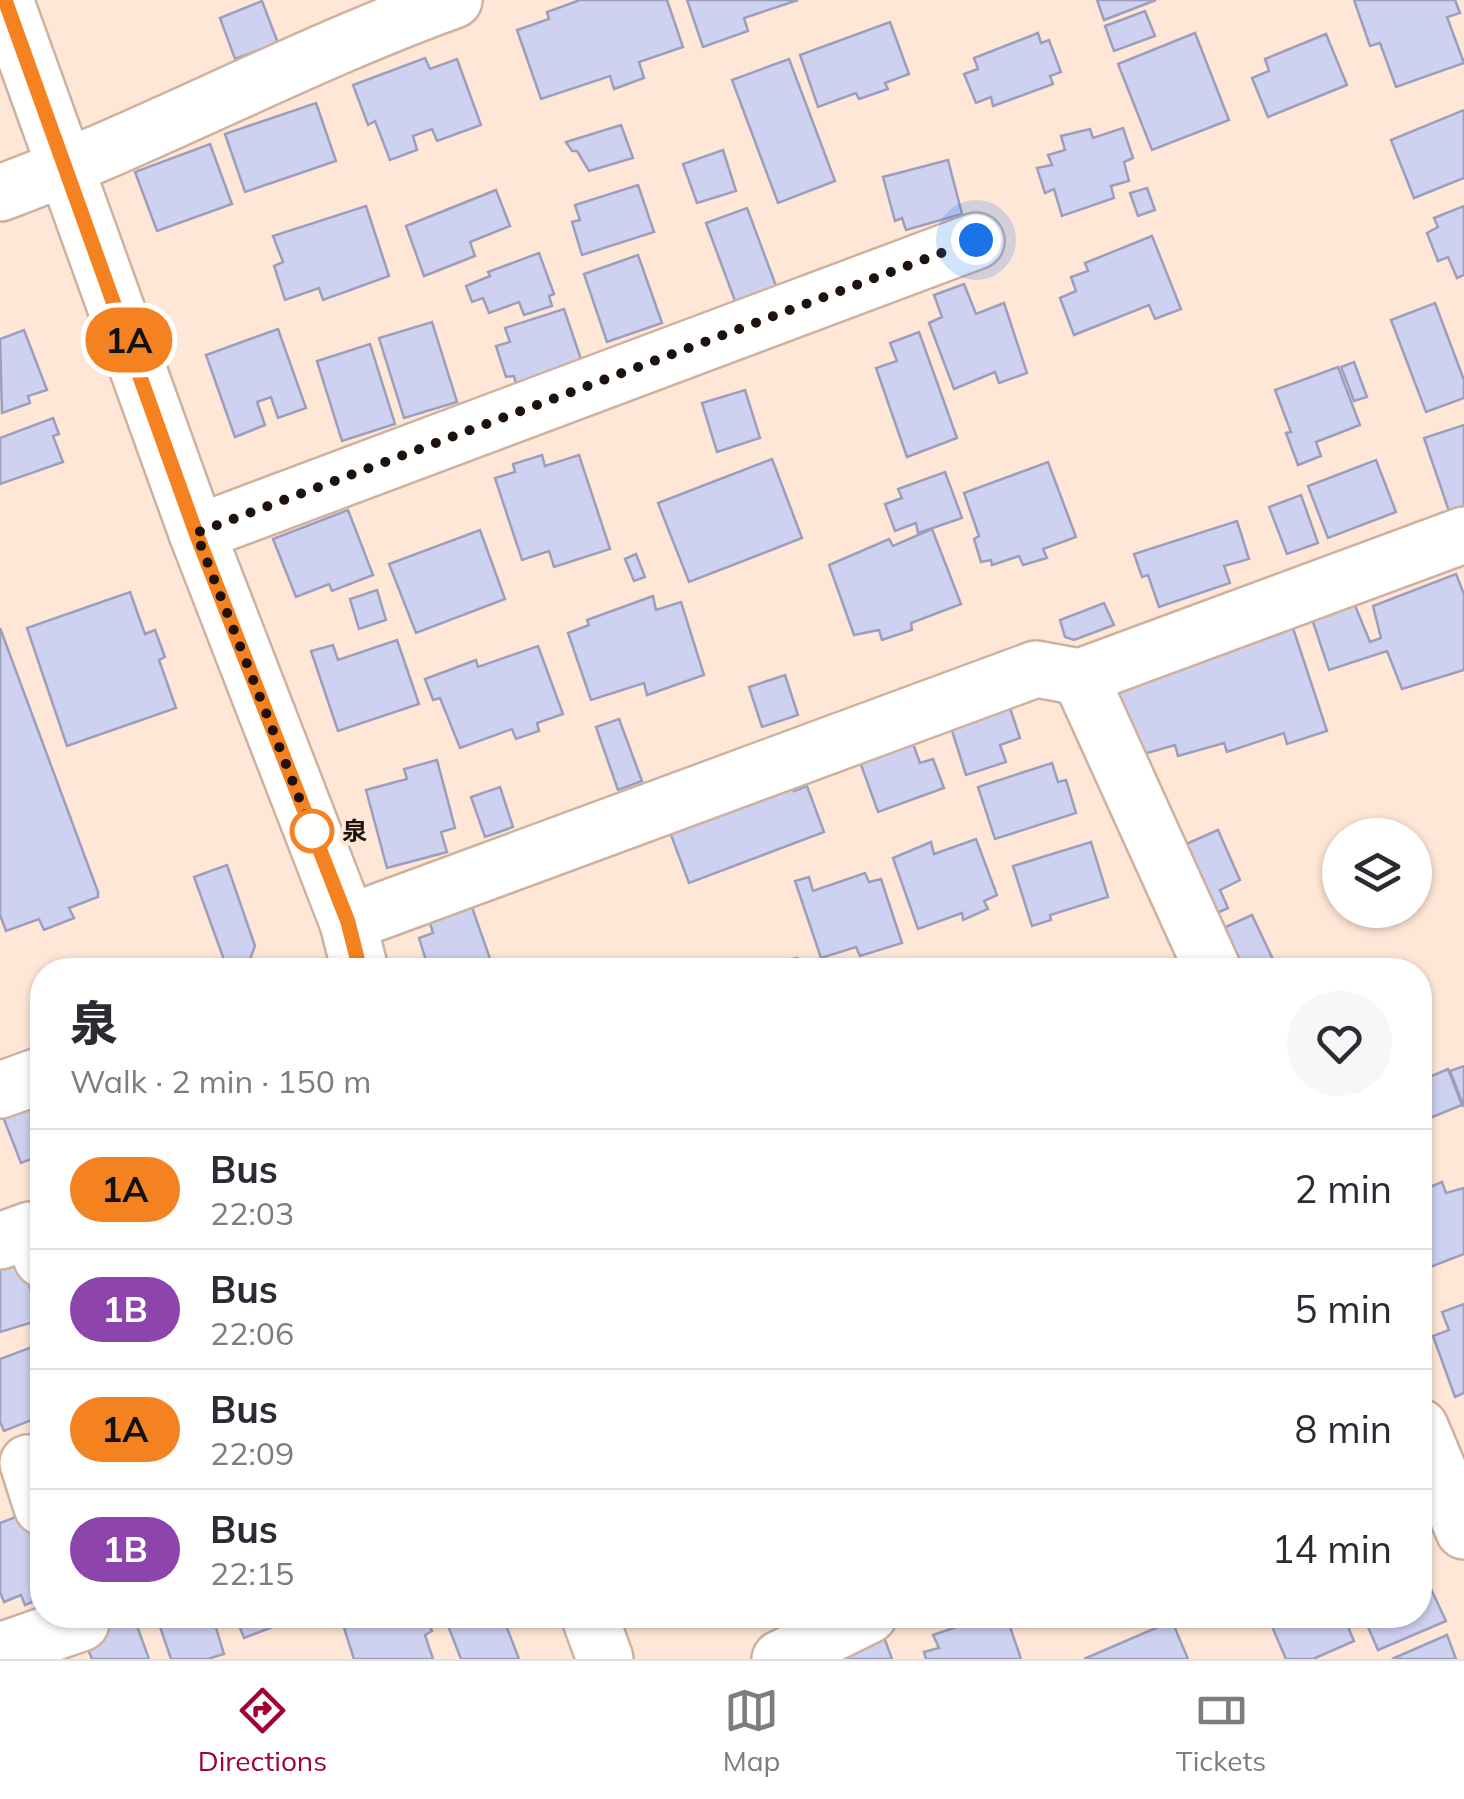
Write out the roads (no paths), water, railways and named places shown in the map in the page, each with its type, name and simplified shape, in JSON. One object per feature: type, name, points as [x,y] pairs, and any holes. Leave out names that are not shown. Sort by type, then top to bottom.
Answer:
[{"type":"street","points":[[5,0],[351,956],[1036,669],[1080,677],[1464,535]]},
{"type":"street","points":[[0,193],[68,168],[375,13],[454,0]]},
{"type":"street","points":[[196,533],[976,240]]},
{"type":"street","points":[[1080,677],[1208,958]]},
{"type":"street","points":[[0,1090],[30,1079]]},
{"type":"street","points":[[0,1240],[30,1230]]},
{"type":"street","points":[[1439,1443],[1464,1531]]},
{"type":"street","points":[[0,1650],[60,1628]]},
{"type":"street","points":[[594,1628],[605,1659]]},
{"type":"street","points":[[780,1659],[843,1628]]},
{"type":"place","name":"泉","points":[[312,831]]}]
